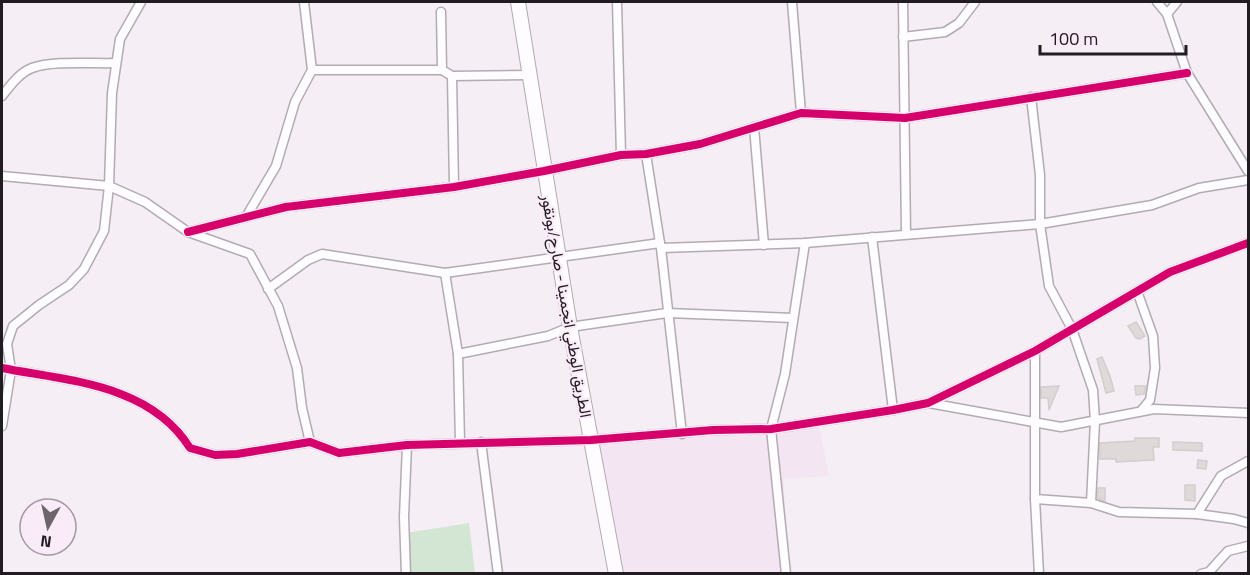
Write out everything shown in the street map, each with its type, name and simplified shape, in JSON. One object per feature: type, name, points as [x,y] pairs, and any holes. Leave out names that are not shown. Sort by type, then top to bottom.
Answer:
[{"type":"highway","name":"الطريق الوطني انجمينا - صارح/بونقور","points":[[518,2],[570,327],[616,573]]},
{"type":"street","points":[[2,426],[11,370],[7,344],[13,326],[69,285],[84,269],[104,231],[109,186],[112,93],[116,63],[120,39],[141,2]]},
{"type":"street","points":[[246,217],[276,166],[295,102],[312,70],[304,2]]},
{"type":"street","points":[[617,2],[621,155]]},
{"type":"street","points":[[792,2],[801,113]]},
{"type":"street","points":[[903,2],[906,234]]},
{"type":"street","points":[[903,37],[945,32],[960,23],[975,2]]},
{"type":"street","points":[[1157,2],[1167,14],[1187,73],[1248,171]]},
{"type":"street","points":[[1167,14],[1177,2]]},
{"type":"street","points":[[441,12],[442,70]]},
{"type":"street","points":[[2,96],[19,77],[32,68],[48,65],[116,63]]},
{"type":"street","points":[[312,70],[442,70],[452,76],[529,75]]},
{"type":"street","points":[[188,232],[286,207],[454,187],[621,155],[646,154],[700,144],[801,113],[905,118],[1187,73]]},
{"type":"street","points":[[452,76],[454,187]]},
{"type":"street","points":[[1031,97],[1040,175],[1040,224],[1049,286],[1072,329],[1093,390],[1095,421],[1091,504]]},
{"type":"street","points":[[754,127],[764,245]]},
{"type":"street","points":[[646,154],[660,246],[682,434]]},
{"type":"street","points":[[2,176],[109,186],[145,202],[188,232],[250,254],[278,306],[297,368],[302,408],[310,442]]},
{"type":"street","points":[[268,289],[308,260],[322,254],[445,273],[660,246],[805,243],[1040,224],[1152,205],[1199,188],[1248,180]]},
{"type":"street","points":[[872,237],[893,410]]},
{"type":"street","points":[[786,573],[771,429],[785,374],[805,243]]},
{"type":"street","points":[[2,368],[84,382],[129,397],[160,414],[180,432],[190,448],[215,455],[237,454],[310,442],[339,453],[407,445],[591,440],[713,430],[771,429],[893,410],[928,402],[1035,351],[1170,272],[1248,243]]},
{"type":"street","points":[[445,273],[458,354],[460,443]]},
{"type":"street","points":[[1137,291],[1153,336],[1155,368],[1150,400],[1141,412]]},
{"type":"street","points":[[458,354],[548,336],[570,327],[667,313],[794,318]]},
{"type":"street","points":[[1035,351],[1035,499],[1039,573]]},
{"type":"street","points":[[928,402],[1061,428],[1154,409],[1248,413]]},
{"type":"street","points":[[481,442],[498,573]]},
{"type":"street","points":[[406,573],[404,517],[407,445]]},
{"type":"street","points":[[1197,514],[1221,476],[1248,461]]},
{"type":"street","points":[[1035,499],[1091,504],[1119,512],[1197,514],[1248,523]]},
{"type":"street","points":[[1201,573],[1209,572],[1228,551],[1248,546]]},
{"type":"shaded area","points":[[819,425],[829,476],[784,479],[786,573],[621,573],[595,443]]},
{"type":"green space","points":[[469,523],[475,573],[411,573],[406,533]]},
{"type":"building","points":[[1136,322],[1145,336],[1140,339],[1136,338],[1128,326]]},
{"type":"building","points":[[1102,357],[1114,391],[1106,393],[1097,359]]},
{"type":"building","points":[[1059,386],[1049,410],[1048,398],[1041,398],[1041,387]]},
{"type":"building","points":[[1135,386],[1146,386],[1144,394],[1136,395]]},
{"type":"building","points":[[1135,438],[1159,438],[1159,447],[1153,447],[1154,460],[1116,462],[1116,459],[1100,459],[1100,443],[1135,441]]},
{"type":"building","points":[[1173,442],[1202,443],[1202,451],[1173,450]]},
{"type":"building","points":[[1198,460],[1207,461],[1206,469],[1197,468]]},
{"type":"building","points":[[1185,485],[1195,485],[1195,501],[1185,500]]},
{"type":"building","points":[[1098,488],[1105,488],[1105,501],[1098,498]]},
{"type":"cycle path","points":[[188,232],[286,207],[454,187],[621,155],[646,154],[700,144],[801,113],[905,118],[1187,73]]},
{"type":"cycle path","points":[[2,368],[80,382],[131,398],[153,410],[173,427],[190,448],[215,455],[237,454],[310,442],[339,453],[407,445],[591,440],[713,430],[771,429],[928,403],[1035,351],[1170,272],[1248,243]]}]
